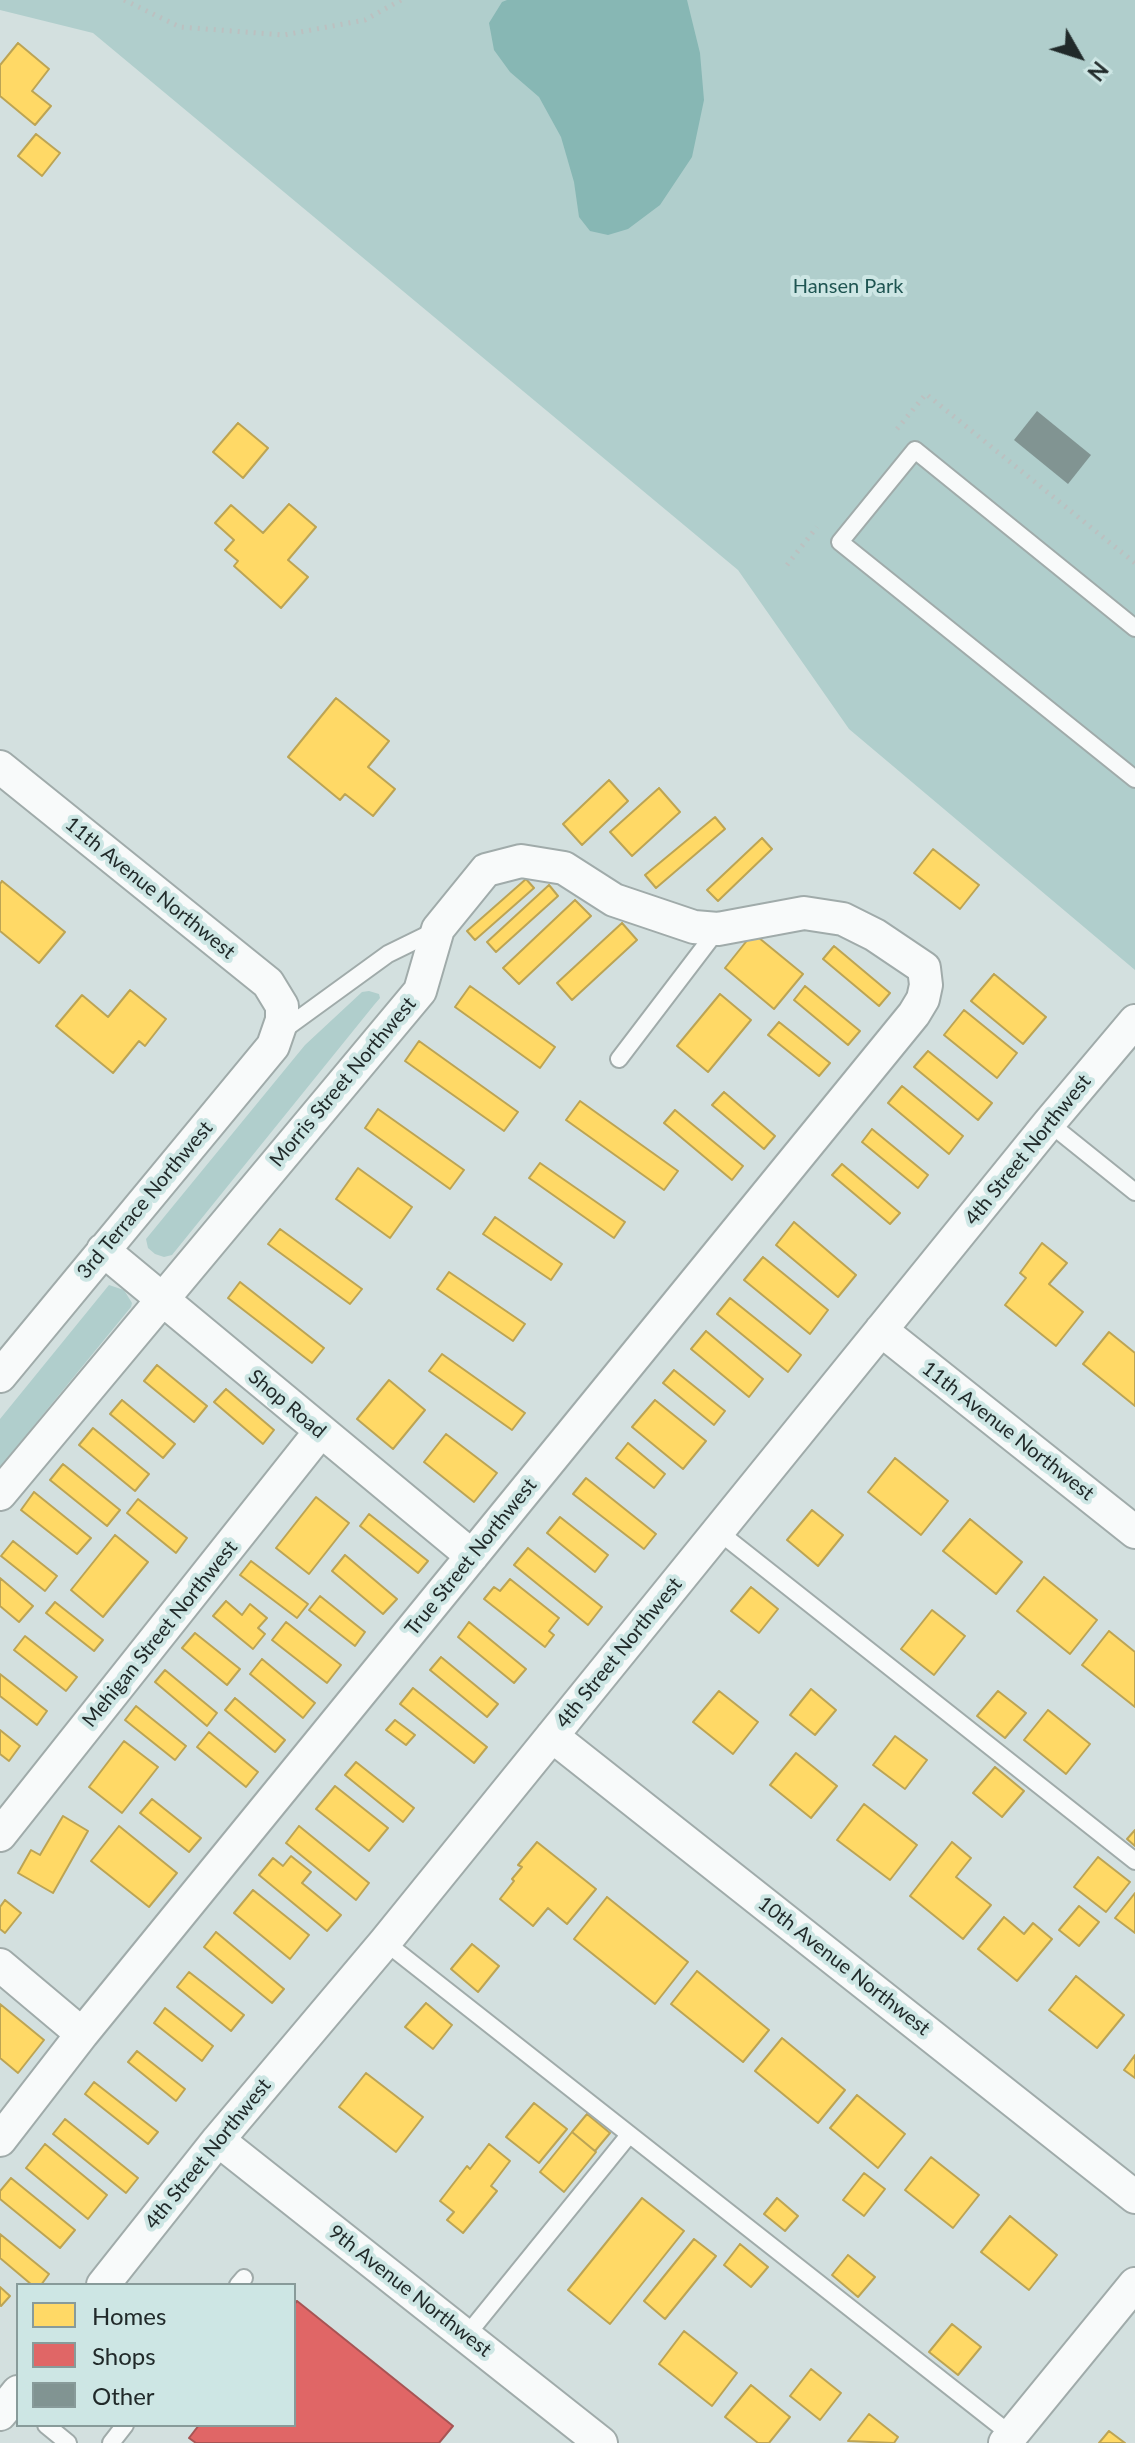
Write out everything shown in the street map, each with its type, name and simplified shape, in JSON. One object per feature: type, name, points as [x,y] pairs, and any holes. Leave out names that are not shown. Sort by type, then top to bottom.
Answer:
[{"type":"street","name":"11th Avenue Northwest","points":[[0,767],[268,983],[282,1006],[280,1026]]},
{"type":"street","name":"Morris Street Northwest","points":[[0,1494],[420,991],[438,929],[486,870],[521,861],[564,868],[614,900],[694,927],[718,929],[804,913],[843,919],[875,935],[924,968]]},
{"type":"street","name":"True Street Northwest","points":[[0,2140],[82,2034],[914,1014],[923,999],[926,985],[924,968]]},
{"type":"street","name":"4th Street Northwest","points":[[105,2283],[218,2140],[385,1942],[1135,1021]]},
{"type":"street","name":"3rd Terrace Northwest","points":[[0,1376],[273,1046],[280,1026]]},
{"type":"street","name":"Shop Road","points":[[103,1250],[472,1556]]},
{"type":"street","name":"11th Avenue Northwest","points":[[881,1330],[1135,1532]]},
{"type":"street","name":"Mehigan Street Northwest","points":[[0,1835],[320,1432]]},
{"type":"street","name":"10th Avenue Northwest","points":[[552,1736],[1135,2197]]},
{"type":"street","points":[[0,1965],[82,2034]]},
{"type":"street","name":"9th Avenue Northwest","points":[[218,2140],[601,2443]]},
{"type":"street","points":[[1013,2440],[1135,2284]]},
{"type":"lane","points":[[1135,628],[915,450],[840,542],[1135,779]]},
{"type":"lane","points":[[280,1026],[388,954],[438,929]]},
{"type":"lane","points":[[619,1059],[718,929]]},
{"type":"lane","points":[[1049,1123],[1135,1192]]},
{"type":"lane","points":[[719,1532],[1135,1861]]},
{"type":"lane","points":[[385,1942],[1013,2440]]},
{"type":"lane","points":[[466,2336],[629,2135]]},
{"type":"lane","points":[[48,2427],[68,2443]]},
{"type":"lane","points":[[119,2433],[134,2443]]},
{"type":"path","points":[[124,0],[180,27],[284,35],[365,20],[401,0]]},
{"type":"green space","name":"Hansen Park","points":[[0,0],[1135,0],[1135,970],[849,729],[738,570],[93,33],[0,10]]},
{"type":"green space","points":[[362,992],[379,994],[380,998],[172,1255],[164,1257],[155,1254],[148,1248],[146,1239],[305,1045]]},
{"type":"green space","points":[[109,1285],[124,1290],[132,1303],[131,1307],[0,1467],[0,1419]]},
{"type":"shaded area","points":[[687,0],[700,53],[704,100],[692,157],[660,205],[628,229],[608,235],[590,231],[579,217],[574,182],[561,137],[539,97],[510,72],[494,50],[489,23],[502,2]]},
{"type":"building: Homes","points":[[18,43],[49,69],[32,91],[51,106],[35,125],[0,96],[0,65]]},
{"type":"building: Homes","points":[[36,134],[60,153],[42,176],[18,156]]},
{"type":"building: Homes","points":[[238,423],[268,448],[243,478],[213,452]]},
{"type":"building: Homes","points":[[289,504],[316,527],[288,560],[308,577],[281,608],[234,566],[238,561],[225,550],[234,540],[215,523],[231,505],[263,533]]},
{"type":"building: Homes","points":[[336,698],[389,741],[368,767],[395,789],[373,816],[345,794],[340,800],[288,757]]},
{"type":"building: Homes","points":[[609,780],[628,801],[582,845],[563,824]]},
{"type":"building: Homes","points":[[659,788],[680,812],[632,856],[610,832]]},
{"type":"building: Homes","points":[[715,817],[725,829],[656,888],[645,875]]},
{"type":"building: Homes","points":[[762,838],[772,849],[718,901],[707,890]]},
{"type":"building: Homes","points":[[933,849],[979,885],[960,909],[914,873]]},
{"type":"building: Homes","points":[[526,879],[534,888],[475,940],[467,931]]},
{"type":"building: Homes","points":[[2,881],[65,932],[39,963],[0,931]]},
{"type":"building: Homes","points":[[549,885],[558,896],[496,952],[487,942]]},
{"type":"building: Homes","points":[[575,900],[591,916],[519,984],[503,968]]},
{"type":"building: Homes","points":[[622,923],[637,940],[572,1000],[557,983]]},
{"type":"building: Homes","points":[[753,933],[803,974],[774,1009],[725,968]]},
{"type":"building: Homes","points":[[834,946],[890,993],[879,1006],[823,959]]},
{"type":"building: Homes","points":[[994,974],[1046,1017],[1023,1044],[971,1001]]},
{"type":"building: Homes","points":[[470,986],[555,1047],[540,1068],[455,1007]]},
{"type":"building: Homes","points":[[805,986],[860,1031],[848,1045],[794,1000]]},
{"type":"building: Homes","points":[[130,990],[166,1019],[145,1046],[139,1041],[113,1073],[56,1026],[82,995],[108,1017]]},
{"type":"building: Homes","points":[[720,994],[751,1020],[708,1072],[677,1046]]},
{"type":"building: Homes","points":[[964,1010],[1017,1053],[997,1078],[944,1035]]},
{"type":"building: Homes","points":[[779,1022],[830,1063],[819,1076],[768,1035]]},
{"type":"building: Homes","points":[[419,1041],[518,1112],[504,1131],[405,1061]]},
{"type":"building: Homes","points":[[928,1051],[992,1103],[978,1120],[914,1067]]},
{"type":"building: Homes","points":[[902,1086],[963,1136],[949,1154],[888,1103]]},
{"type":"building: Homes","points":[[724,1092],[775,1136],[764,1149],[712,1105]]},
{"type":"building: Homes","points":[[580,1101],[678,1171],[664,1190],[566,1120]]},
{"type":"building: Homes","points":[[378,1109],[464,1170],[450,1189],[365,1128]]},
{"type":"building: Homes","points":[[675,1110],[743,1166],[732,1180],[664,1123]]},
{"type":"building: Homes","points":[[872,1129],[928,1175],[918,1188],[862,1142]]},
{"type":"building: Homes","points":[[540,1163],[625,1222],[614,1238],[529,1178]]},
{"type":"building: Homes","points":[[842,1164],[900,1213],[890,1224],[832,1175]]},
{"type":"building: Homes","points":[[358,1168],[412,1207],[390,1238],[336,1199]]},
{"type":"building: Homes","points":[[495,1217],[562,1264],[551,1280],[483,1234]]},
{"type":"building: Homes","points":[[794,1222],[856,1275],[838,1297],[776,1245]]},
{"type":"building: Homes","points":[[280,1229],[362,1289],[350,1304],[268,1244]]},
{"type":"building: Homes","points":[[1042,1243],[1067,1263],[1049,1284],[1083,1312],[1056,1346],[1005,1305],[1026,1278],[1020,1273]]},
{"type":"building: Homes","points":[[763,1257],[828,1310],[810,1334],[744,1280]]},
{"type":"building: Homes","points":[[449,1272],[525,1324],[513,1341],[437,1289]]},
{"type":"building: Homes","points":[[240,1282],[324,1348],[312,1363],[228,1298]]},
{"type":"building: Homes","points":[[730,1298],[801,1355],[788,1372],[717,1314]]},
{"type":"building: Homes","points":[[706,1331],[763,1379],[749,1397],[691,1349]]},
{"type":"building: Homes","points":[[1109,1332],[1135,1353],[1135,1406],[1083,1364]]},
{"type":"building: Homes","points":[[442,1354],[525,1413],[512,1430],[429,1371]]},
{"type":"building: Homes","points":[[157,1365],[207,1406],[194,1422],[144,1381]]},
{"type":"building: Homes","points":[[674,1370],[725,1411],[714,1425],[663,1383]]},
{"type":"building: Homes","points":[[389,1380],[425,1410],[393,1449],[357,1419]]},
{"type":"building: Homes","points":[[226,1389],[274,1430],[263,1444],[214,1402]]},
{"type":"building: Homes","points":[[122,1400],[175,1444],[163,1458],[110,1414]]},
{"type":"building: Homes","points":[[655,1400],[706,1441],[683,1469],[632,1427]]},
{"type":"building: Homes","points":[[93,1428],[149,1474],[135,1491],[79,1445]]},
{"type":"building: Homes","points":[[446,1434],[497,1473],[474,1502],[424,1462]]},
{"type":"building: Homes","points":[[628,1443],[665,1474],[654,1488],[616,1458]]},
{"type":"building: Homes","points":[[895,1458],[948,1501],[921,1535],[868,1492]]},
{"type":"building: Homes","points":[[63,1464],[120,1510],[107,1526],[50,1480]]},
{"type":"building: Homes","points":[[586,1478],[656,1534],[644,1549],[573,1494]]},
{"type":"building: Homes","points":[[34,1492],[91,1538],[77,1554],[21,1510]]},
{"type":"building: Homes","points":[[316,1497],[349,1523],[309,1574],[276,1548]]},
{"type":"building: Homes","points":[[138,1499],[187,1538],[176,1553],[127,1513]]},
{"type":"building: Homes","points":[[812,1510],[843,1535],[818,1566],[787,1540]]},
{"type":"building: Homes","points":[[369,1514],[428,1561],[418,1573],[360,1526]]},
{"type":"building: Homes","points":[[560,1517],[608,1555],[595,1572],[547,1533]]},
{"type":"building: Homes","points":[[970,1519],[1022,1562],[996,1594],[943,1551]]},
{"type":"building: Homes","points":[[115,1535],[148,1562],[103,1617],[71,1590]]},
{"type":"building: Homes","points":[[13,1541],[57,1576],[45,1591],[1,1556]]},
{"type":"building: Homes","points":[[528,1548],[602,1607],[588,1625],[514,1565]]},
{"type":"building: Homes","points":[[345,1555],[397,1599],[383,1614],[332,1571]]},
{"type":"building: Homes","points":[[251,1561],[308,1604],[297,1618],[240,1575]]},
{"type":"building: Homes","points":[[1044,1577],[1097,1620],[1070,1654],[1017,1611]]},
{"type":"building: Homes","points":[[0,1578],[33,1606],[19,1622],[0,1606]]},
{"type":"building: Homes","points":[[510,1579],[559,1618],[549,1631],[554,1635],[545,1647],[484,1599],[494,1587],[500,1591]]},
{"type":"building: Homes","points":[[751,1587],[778,1609],[759,1633],[731,1611]]},
{"type":"building: Homes","points":[[320,1596],[365,1632],[355,1646],[309,1610]]},
{"type":"building: Homes","points":[[226,1601],[242,1615],[250,1604],[267,1618],[258,1628],[265,1634],[253,1649],[213,1616]]},
{"type":"building: Homes","points":[[55,1602],[103,1640],[94,1651],[46,1613]]},
{"type":"building: Homes","points":[[932,1610],[965,1636],[934,1675],[901,1649]]},
{"type":"building: Homes","points":[[286,1622],[341,1665],[327,1683],[272,1640]]},
{"type":"building: Homes","points":[[469,1622],[526,1669],[514,1683],[458,1637]]},
{"type":"building: Homes","points":[[1109,1631],[1135,1652],[1135,1707],[1082,1665]]},
{"type":"building: Homes","points":[[195,1633],[240,1669],[227,1685],[182,1648]]},
{"type":"building: Homes","points":[[25,1636],[77,1677],[66,1691],[14,1650]]},
{"type":"building: Homes","points":[[441,1657],[498,1704],[487,1717],[430,1670]]},
{"type":"building: Homes","points":[[262,1659],[315,1703],[303,1718],[250,1674]]},
{"type":"building: Homes","points":[[165,1670],[217,1713],[207,1726],[155,1682]]},
{"type":"building: Homes","points":[[0,1674],[47,1711],[37,1725],[0,1696]]},
{"type":"building: Homes","points":[[413,1688],[487,1747],[474,1763],[400,1704]]},
{"type":"building: Homes","points":[[811,1689],[836,1710],[815,1735],[790,1715]]},
{"type":"building: Homes","points":[[719,1691],[758,1722],[733,1754],[693,1722]]},
{"type":"building: Homes","points":[[998,1691],[1026,1713],[1005,1738],[977,1716]]},
{"type":"building: Homes","points":[[235,1698],[285,1740],[275,1752],[225,1710]]},
{"type":"building: Homes","points":[[136,1706],[186,1746],[175,1760],[125,1720]]},
{"type":"building: Homes","points":[[1048,1710],[1090,1744],[1066,1774],[1024,1740]]},
{"type":"building: Homes","points":[[395,1720],[415,1735],[406,1745],[386,1730]]},
{"type":"building: Homes","points":[[0,1730],[20,1746],[9,1761],[0,1754]]},
{"type":"building: Homes","points":[[209,1732],[258,1772],[246,1787],[197,1747]]},
{"type":"building: Homes","points":[[895,1736],[927,1760],[905,1789],[873,1765]]},
{"type":"building: Homes","points":[[124,1741],[158,1767],[122,1813],[89,1787]]},
{"type":"building: Homes","points":[[796,1753],[837,1786],[811,1818],[770,1785]]},
{"type":"building: Homes","points":[[356,1762],[414,1808],[403,1822],[345,1775]]},
{"type":"building: Homes","points":[[995,1767],[1024,1791],[1002,1817],[973,1793]]},
{"type":"building: Homes","points":[[335,1786],[388,1828],[369,1851],[316,1809]]},
{"type":"building: Homes","points":[[152,1799],[201,1838],[189,1852],[140,1813]]},
{"type":"building: Homes","points":[[864,1804],[917,1845],[890,1880],[837,1840]]},
{"type":"building: Homes","points":[[63,1816],[88,1831],[53,1893],[18,1873],[31,1850],[40,1855]]},
{"type":"building: Homes","points":[[119,1826],[177,1873],[149,1907],[91,1861]]},
{"type":"building: Homes","points":[[299,1826],[369,1883],[356,1900],[286,1843]]},
{"type":"building: Homes","points":[[1135,1830],[1135,1846],[1127,1839]]},
{"type":"building: Homes","points":[[537,1842],[596,1889],[567,1924],[548,1908],[533,1926],[500,1899],[522,1867],[518,1865]]},
{"type":"building: Homes","points":[[952,1842],[971,1858],[956,1877],[991,1905],[963,1939],[910,1896]]},
{"type":"building: Homes","points":[[291,1856],[311,1872],[302,1883],[341,1915],[327,1931],[259,1875],[273,1858],[283,1866]]},
{"type":"building: Homes","points":[[1098,1857],[1130,1882],[1106,1912],[1074,1887]]},
{"type":"building: Homes","points":[[253,1890],[309,1935],[290,1959],[234,1913]]},
{"type":"building: Homes","points":[[1135,1893],[1135,1933],[1115,1918]]},
{"type":"building: Homes","points":[[607,1897],[688,1962],[655,2004],[574,1939]]},
{"type":"building: Homes","points":[[5,1900],[21,1913],[5,1933],[0,1929],[0,1907]]},
{"type":"building: Homes","points":[[1079,1906],[1099,1922],[1079,1946],[1059,1930]]},
{"type":"building: Homes","points":[[1004,1917],[1024,1934],[1033,1923],[1052,1939],[1017,1981],[978,1949]]},
{"type":"building: Homes","points":[[216,1932],[284,1989],[272,2003],[204,1947]]},
{"type":"building: Homes","points":[[472,1944],[499,1966],[478,1992],[451,1969]]},
{"type":"building: Homes","points":[[697,1971],[769,2030],[743,2062],[671,2004]]},
{"type":"building: Homes","points":[[189,1972],[244,2015],[231,2031],[177,1987]]},
{"type":"building: Homes","points":[[1076,1976],[1124,2015],[1097,2048],[1049,2010]]},
{"type":"building: Homes","points":[[426,2003],[452,2025],[433,2049],[405,2027]]},
{"type":"building: Homes","points":[[0,2004],[44,2040],[18,2073],[0,2058]]},
{"type":"building: Homes","points":[[165,2008],[213,2046],[202,2061],[154,2023]]},
{"type":"building: Homes","points":[[782,2038],[845,2090],[818,2123],[755,2071]]},
{"type":"building: Homes","points":[[137,2051],[185,2089],[176,2101],[128,2062]]},
{"type":"building: Homes","points":[[1135,2055],[1135,2078],[1124,2070]]},
{"type":"building: Homes","points":[[366,2073],[423,2117],[396,2152],[339,2107]]},
{"type":"building: Homes","points":[[94,2082],[158,2132],[148,2144],[85,2094]]},
{"type":"building: Homes","points":[[857,2095],[905,2134],[878,2168],[830,2128]]},
{"type":"building: Homes","points":[[534,2103],[567,2129],[539,2163],[506,2137]]},
{"type":"building: Homes","points":[[587,2114],[610,2133],[595,2151],[572,2132]]},
{"type":"building: Homes","points":[[65,2119],[138,2178],[126,2193],[53,2134]]},
{"type":"building: Homes","points":[[572,2132],[596,2152],[564,2192],[540,2172]]},
{"type":"building: Homes","points":[[45,2144],[107,2195],[88,2219],[26,2168]]},
{"type":"building: Homes","points":[[489,2144],[510,2161],[491,2186],[497,2191],[463,2233],[447,2220],[454,2212],[440,2201]]},
{"type":"building: Homes","points":[[931,2157],[979,2195],[953,2228],[905,2190]]},
{"type":"building: Homes","points":[[864,2173],[885,2189],[864,2216],[843,2200]]},
{"type":"building: Homes","points":[[11,2178],[75,2230],[60,2248],[0,2199],[0,2191]]},
{"type":"building: Homes","points":[[642,2198],[684,2231],[610,2324],[568,2290]]},
{"type":"building: Homes","points":[[777,2198],[798,2216],[785,2231],[764,2214]]},
{"type":"building: Homes","points":[[1010,2216],[1057,2255],[1029,2290],[981,2252]]},
{"type":"building: Homes","points":[[0,2234],[49,2274],[42,2283],[30,2283],[0,2258]]},
{"type":"building: Homes","points":[[694,2239],[716,2256],[665,2319],[644,2301]]},
{"type":"building: Homes","points":[[740,2244],[768,2267],[751,2287],[724,2265]]},
{"type":"building: Homes","points":[[848,2255],[875,2277],[858,2297],[832,2275]]},
{"type":"building: Homes","points":[[0,2287],[10,2296],[1,2306],[0,2305]]},
{"type":"building: Homes","points":[[952,2324],[981,2347],[958,2375],[929,2352]]},
{"type":"building: Homes","points":[[684,2331],[737,2373],[712,2406],[659,2364]]},
{"type":"building: Homes","points":[[811,2369],[841,2393],[820,2420],[790,2396]]},
{"type":"building: Homes","points":[[751,2385],[790,2417],[769,2443],[758,2443],[725,2417]]},
{"type":"building: Homes","points":[[869,2414],[898,2437],[894,2443],[848,2441]]},
{"type":"building: Homes","points":[[1109,2431],[1125,2443],[1099,2443]]},
{"type":"building: Shops","points":[[296,2302],[453,2426],[439,2443],[196,2443],[189,2438],[197,2427],[296,2427]]},
{"type":"building: Other","points":[[1037,411],[1091,455],[1068,484],[1014,440]]}]
